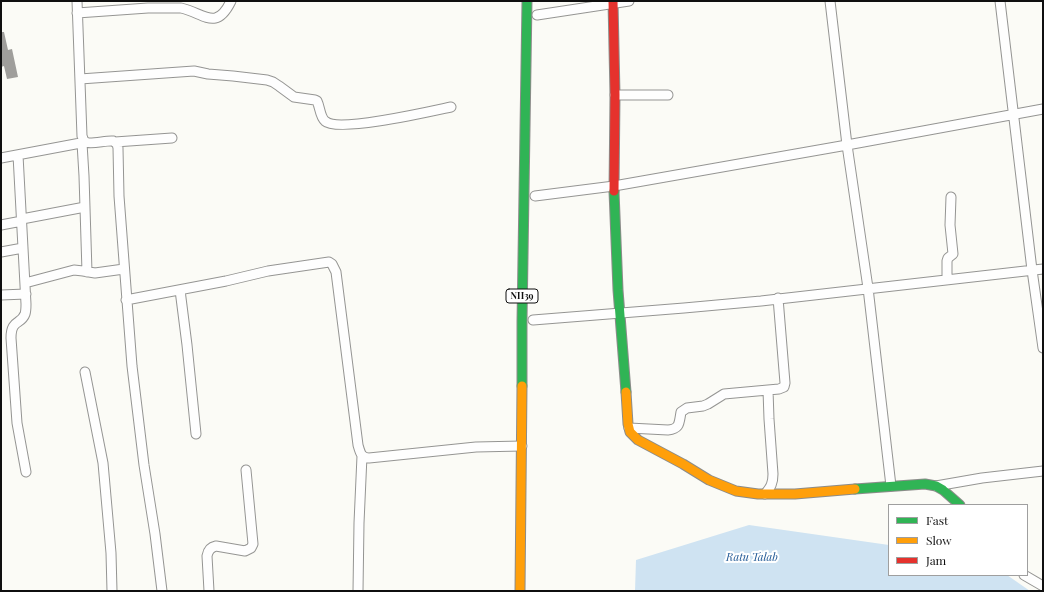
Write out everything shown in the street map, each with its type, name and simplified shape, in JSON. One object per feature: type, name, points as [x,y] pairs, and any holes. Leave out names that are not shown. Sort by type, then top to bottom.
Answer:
[{"type":"main road","name":"NH39","points":[[520,591],[522,321],[527,1]]},
{"type":"main road","points":[[613,2],[615,95],[614,186],[618,290],[628,424],[630,432],[638,440],[709,480],[736,491],[758,494],[795,494],[926,484],[936,486],[943,490],[959,504]]},
{"type":"street","points":[[77,1],[82,136],[84,142],[87,272]]},
{"type":"street","points":[[77,13],[148,8],[181,8],[202,17],[212,19],[222,15],[226,11],[231,1]]},
{"type":"street","points":[[537,15],[613,2],[630,1]]},
{"type":"street","points":[[830,1],[868,288],[891,486]]},
{"type":"street","points":[[1000,1],[1032,270],[1043,348]]},
{"type":"street","points":[[80,79],[194,71],[208,74],[267,80],[273,82],[294,97],[317,101],[325,121],[331,124],[376,122],[451,108]]},
{"type":"street","points":[[615,95],[668,96]]},
{"type":"street","points":[[535,196],[614,186],[1043,109]]},
{"type":"street","points":[[1,158],[84,142],[90,143],[114,140],[115,142],[172,138]]},
{"type":"street","points":[[115,142],[118,148],[119,196],[132,366],[162,591]]},
{"type":"street","points":[[18,155],[26,304],[25,314],[12,328],[11,338],[17,423],[26,472]]},
{"type":"street","points":[[947,279],[947,261],[953,254],[950,225],[951,196]]},
{"type":"street","points":[[1,225],[85,207]]},
{"type":"street","points":[[1,252],[23,248]]},
{"type":"street","points":[[126,300],[268,271],[324,262],[329,262],[332,264],[336,272],[358,445],[362,456],[358,591]]},
{"type":"street","points":[[25,283],[74,270],[95,273],[124,269]]},
{"type":"street","points":[[534,320],[684,308],[1043,269]]},
{"type":"street","points":[[180,290],[196,434]]},
{"type":"street","points":[[1,295],[26,294]]},
{"type":"street","points":[[629,428],[674,429],[679,424],[681,412],[687,408],[703,406],[724,394],[782,388],[785,383],[778,298]]},
{"type":"street","points":[[86,372],[103,463],[111,552],[112,591]]},
{"type":"street","points":[[765,494],[773,482],[768,390]]},
{"type":"street","points":[[362,456],[369,458],[476,447],[522,446]]},
{"type":"street","points":[[209,591],[207,556],[210,549],[216,546],[245,551],[251,548],[253,544],[246,470]]},
{"type":"street","points":[[936,486],[982,478],[1043,471]]},
{"type":"street","points":[[1026,576],[1043,586]]},
{"type":"water","name":"Ratu Talab","points":[[749,525],[888,545],[888,576],[1008,576],[1030,591],[635,591],[636,560]]},
{"type":"building","points":[[1,32],[4,32],[8,50],[12,49],[18,77],[7,79],[4,66],[1,67]]},
{"type":"traffic: fast","points":[[522,386],[527,1]]},
{"type":"traffic: fast","points":[[614,191],[618,290],[626,392]]},
{"type":"traffic: fast","points":[[855,489],[925,484],[936,486],[943,490],[959,504]]},
{"type":"traffic: slow","points":[[520,591],[522,386]]},
{"type":"traffic: slow","points":[[626,392],[630,432],[638,440],[709,480],[736,491],[758,494],[795,494],[855,489]]},
{"type":"traffic: jam","points":[[613,1],[615,95],[614,191]]}]
